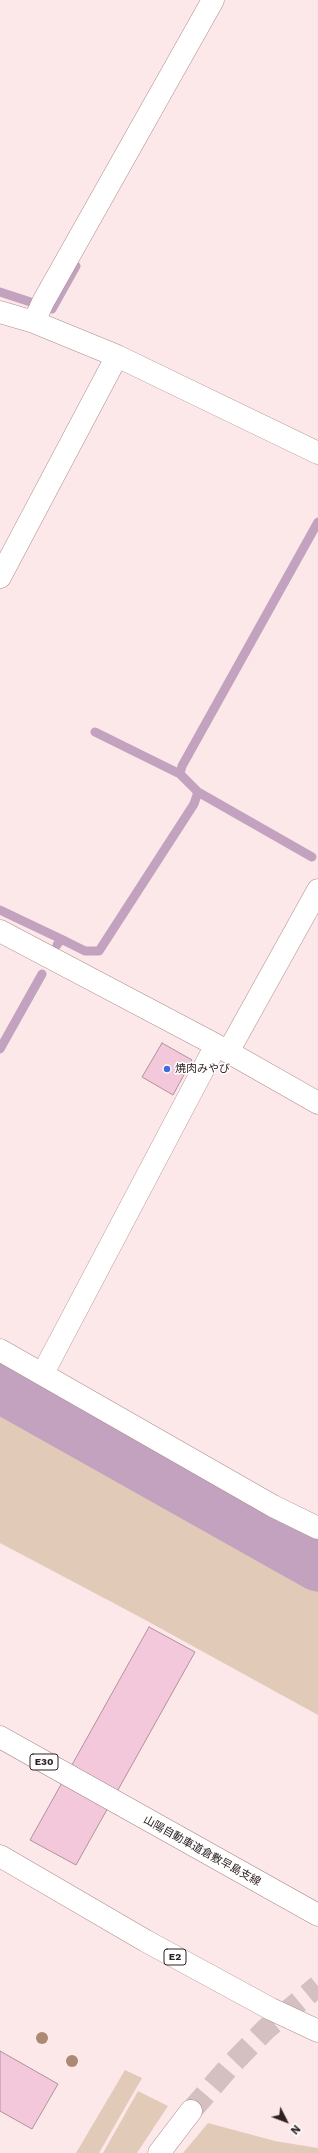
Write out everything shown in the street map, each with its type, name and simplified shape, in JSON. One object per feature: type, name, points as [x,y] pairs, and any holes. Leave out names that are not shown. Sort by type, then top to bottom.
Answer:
[{"type":"main road","points":[[39,311],[213,0]]},
{"type":"main road","points":[[0,312],[39,311],[117,356],[318,453]]},
{"type":"main road","points":[[0,577],[117,356]]},
{"type":"main road","points":[[43,1374],[222,1048],[318,890]]},
{"type":"main road","points":[[0,931],[222,1048],[318,1102]]},
{"type":"main road","points":[[0,1350],[273,1506],[318,1528]]},
{"type":"main road","name":"山陽自動車道倉敷早島支線","points":[[0,1737],[318,1915]]},
{"type":"main road","name":"E2","points":[[0,1856],[35,1878],[146,1941],[271,2009],[318,2032]]},
{"type":"main road","points":[[159,2153],[192,2111]]},
{"type":"shaded area","points":[[0,1403],[318,1579],[318,1715],[138,1616],[0,1543]]},
{"type":"shaded area","points":[[125,2070],[142,2078],[99,2153],[76,2153]]},
{"type":"shaded area","points":[[138,2091],[168,2106],[137,2153],[103,2153]]},
{"type":"shaded area","points":[[208,2123],[275,2141],[318,2148],[318,2153],[183,2153]]},
{"type":"building","name":"焼肉みやび","points":[[162,1043],[192,1060],[173,1095],[142,1077]]},
{"type":"building","points":[[149,1627],[195,1652],[76,1865],[30,1840]]},
{"type":"building","points":[[0,2051],[58,2084],[32,2129],[0,2111]]},
{"type":"waterway","points":[[0,292],[52,309],[76,266]]},
{"type":"waterway","points":[[57,945],[61,939],[85,951],[99,951],[194,804],[198,792],[180,774],[182,766],[318,522]]},
{"type":"waterway","points":[[95,732],[180,774]]},
{"type":"waterway","points":[[198,792],[312,857]]},
{"type":"waterway","points":[[0,910],[61,939]]},
{"type":"waterway","points":[[0,1049],[42,974]]},
{"type":"waterway","points":[[0,1386],[318,1565]]},
{"type":"tunnel","points":[[191,2111],[229,2067],[266,2029],[318,1986]]},
{"type":"place","name":"焼肉みやび","points":[[167,1069]]}]
